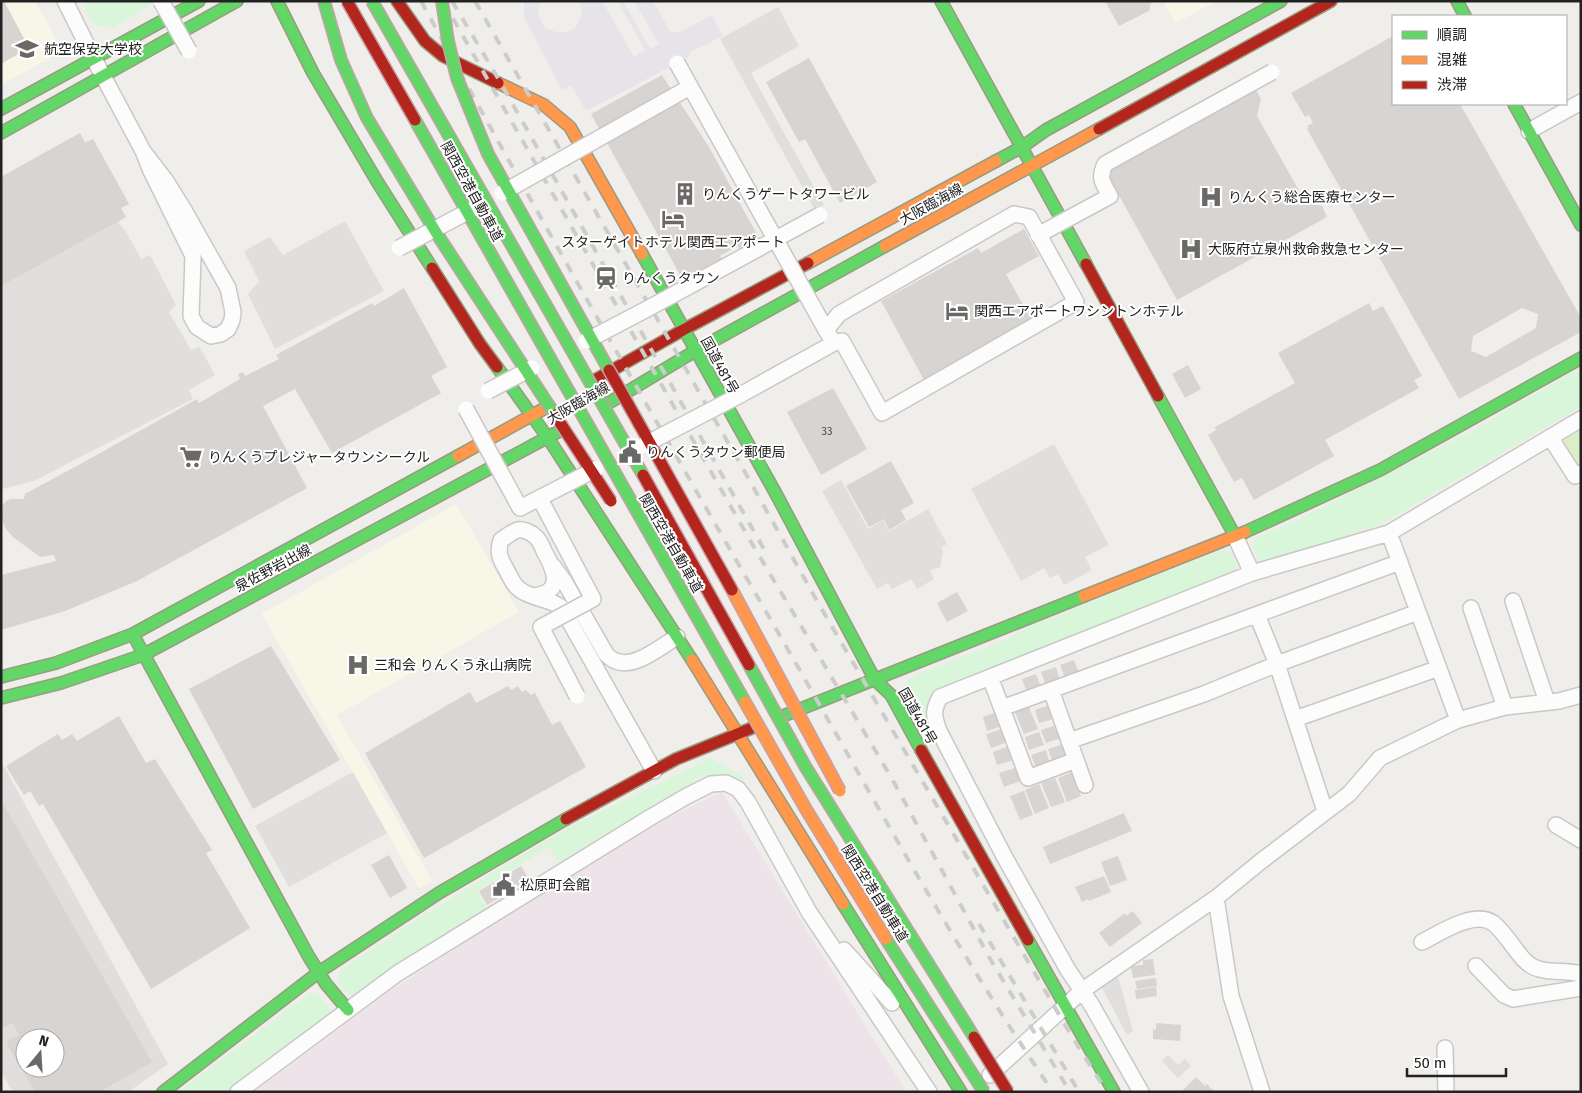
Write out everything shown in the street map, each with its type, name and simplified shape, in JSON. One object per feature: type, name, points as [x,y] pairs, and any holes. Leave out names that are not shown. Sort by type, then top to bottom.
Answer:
[{"type":"main road","points":[[1,109],[199,1]]},
{"type":"main road","points":[[1,132],[237,1]]},
{"type":"main road","points":[[277,1],[313,73],[378,183],[480,344],[548,438],[677,637],[883,970],[961,1092]]},
{"type":"main road","points":[[324,1],[332,32],[347,75],[367,118],[383,146],[528,376],[617,511]]},
{"type":"main road","name":"関西空港自動車道","points":[[347,1],[807,811],[984,1092]]},
{"type":"main road","name":"関西空港自動車道","points":[[372,1],[702,578],[805,766],[1008,1092]]},
{"type":"main road","name":"国道481号","points":[[397,1],[425,41],[443,56],[544,105],[570,127],[775,492],[838,615],[875,680],[891,695],[1114,1092]]},
{"type":"main road","points":[[442,1],[448,41],[457,78],[488,154],[696,524],[845,801]]},
{"type":"main road","points":[[941,1],[1235,536]]},
{"type":"main road","name":"大阪臨海線","points":[[531,416],[683,330],[1022,147],[1046,130],[1281,1]]},
{"type":"main road","name":"大阪臨海線","points":[[548,438],[696,351],[1331,1]]},
{"type":"main road","points":[[1457,1],[1464,15]]},
{"type":"main road","points":[[1515,105],[1581,225]]},
{"type":"main road","points":[[163,1092],[319,972],[439,894],[577,813],[676,759],[1235,536],[1380,470],[1581,358]]},
{"type":"main road","name":"泉佐野岩出線","points":[[1,677],[56,663],[133,634],[531,416]]},
{"type":"main road","name":"泉佐野岩出線","points":[[1,698],[61,683],[143,655],[548,438]]},
{"type":"main road","points":[[686,622],[757,740],[807,811]]},
{"type":"main road","points":[[133,634],[309,958],[326,984],[348,1010]]},
{"type":"main road","points":[[865,841],[885,894]]},
{"type":"street","points":[[54,1],[77,41],[94,59]]},
{"type":"street","points":[[65,1],[143,151],[193,256],[191,316],[197,327],[211,336],[221,334],[228,329],[232,320],[233,312],[228,288],[184,210],[166,181],[143,151]]},
{"type":"street","points":[[161,1],[189,51]]},
{"type":"street","points":[[466,410],[520,508],[742,394],[830,336],[839,314],[1014,214],[1028,217],[1076,302],[882,414],[842,341],[830,336],[677,63]]},
{"type":"street","points":[[1038,235],[1110,196],[1101,180],[1101,173],[1105,164],[1272,72]]},
{"type":"street","points":[[399,248],[527,180],[690,86]]},
{"type":"street","points":[[1529,131],[1581,102]]},
{"type":"street","points":[[488,391],[647,310],[820,215]]},
{"type":"street","points":[[1141,1092],[1083,990],[1068,970],[1004,856],[939,731],[934,708],[940,697],[1252,573],[1389,533],[1581,419]]},
{"type":"street","points":[[1550,437],[1575,476],[1581,473]]},
{"type":"street","points":[[540,499],[593,599],[541,627],[577,696]]},
{"type":"street","points":[[654,771],[562,608],[556,603],[517,588],[500,558],[498,549],[501,540],[519,530],[529,531],[536,537],[606,654],[615,661],[626,664],[636,662],[677,637]]},
{"type":"street","points":[[1389,533],[1458,720]]},
{"type":"street","points":[[1235,536],[1252,573]]},
{"type":"street","points":[[1002,708],[1400,562]]},
{"type":"street","points":[[534,596],[547,592],[553,585],[556,577],[552,565]]},
{"type":"street","points":[[1513,601],[1548,702]]},
{"type":"street","points":[[1472,608],[1505,707]]},
{"type":"street","points":[[1069,742],[1204,694],[1276,664],[1418,612]]},
{"type":"street","points":[[1257,614],[1276,664],[1325,811]]},
{"type":"street","points":[[1295,720],[1439,668]]},
{"type":"street","points":[[990,677],[1028,778],[1076,760]]},
{"type":"street","points":[[1052,690],[1069,742],[1086,785]]},
{"type":"street","points":[[971,1092],[1083,990],[1216,898],[1349,794],[1380,758],[1458,720],[1505,707],[1559,701],[1581,695]]},
{"type":"street","points":[[930,766],[1004,856]]},
{"type":"street","points":[[238,1092],[406,968],[651,817],[711,784],[726,783],[738,790],[748,802],[809,912],[929,1092]]},
{"type":"street","points":[[1556,825],[1581,840]]},
{"type":"street","points":[[1216,898],[1231,996],[1262,1092]]},
{"type":"street","points":[[809,912],[934,1050]]},
{"type":"street","points":[[1422,942],[1468,920],[1481,919],[1492,923],[1503,933],[1523,959],[1538,969],[1569,971],[1581,974]]},
{"type":"street","points":[[1476,966],[1504,995],[1513,999],[1581,988]]},
{"type":"street","points":[[1445,1048],[1446,1092]]},
{"type":"shaded area","name":"航空保安大学校","points":[[1,1],[35,1],[56,40],[50,58],[1,85]]},
{"type":"shaded area","points":[[524,1],[541,1],[538,11],[542,24],[547,29],[560,33],[572,30],[577,25],[582,13],[579,1],[602,1],[634,57],[645,50],[618,1],[623,1],[650,49],[659,44],[634,1],[653,1],[670,31],[678,33],[712,15],[723,36],[690,52],[688,57],[586,111],[571,85],[562,90],[524,17]]},
{"type":"shaded area","points":[[1163,1],[1217,1],[1175,23]]},
{"type":"shaded area","points":[[778,7],[799,46],[751,73],[824,205],[815,210],[720,39]]},
{"type":"shaded area","points":[[80,133],[85,142],[93,139],[129,204],[121,208],[126,217],[118,222],[126,232],[141,259],[150,255],[176,305],[169,312],[191,350],[199,346],[215,375],[189,390],[193,399],[34,481],[3,489],[1,486],[1,177]]},
{"type":"shaded area","points":[[345,221],[384,291],[275,349],[248,294],[259,281],[244,251],[270,237],[283,255]]},
{"type":"shaded area","points":[[1054,444],[1109,545],[1085,557],[1092,570],[1064,585],[1058,574],[1050,578],[1044,568],[1021,581],[971,489]]},
{"type":"shaded area","points":[[841,480],[868,529],[883,520],[889,531],[928,509],[947,544],[941,547],[943,551],[940,568],[930,571],[934,579],[917,589],[911,579],[892,589],[888,583],[877,589],[822,491]]},
{"type":"shaded area","name":"三和会 りんくう永山病院","points":[[456,504],[519,612],[337,715],[432,881],[419,888],[262,614]]},
{"type":"shaded area","points":[[1,761],[168,1064],[128,1092],[13,1092],[1,1072]]},
{"type":"shaded area","points":[[353,772],[387,833],[289,887],[255,826]]},
{"type":"shaded area","points":[[722,792],[906,1092],[254,1092],[389,992],[486,928],[653,825]]},
{"type":"shaded area","points":[[1117,973],[1133,1031],[1127,1035],[1100,984]]},
{"type":"shaded area","points":[[1168,1055],[1178,1065],[1185,1059],[1191,1066],[1178,1078],[1162,1061]]},
{"type":"green space","points":[[84,1],[162,1],[150,5],[113,28],[95,25],[87,13]]},
{"type":"green space","points":[[1581,367],[1581,407],[1381,524],[1266,563],[1257,558],[1252,544],[1257,538],[1301,518],[1468,433]]},
{"type":"green space","points":[[1581,427],[1581,467],[1575,466],[1560,439]]},
{"type":"green space","points":[[1223,549],[1234,554],[1237,567],[1233,574],[946,685],[931,697],[929,711],[931,724],[916,720],[901,691],[907,682],[920,673],[1008,639],[1030,626]]},
{"type":"green space","points":[[711,758],[745,778],[742,785],[737,780],[726,777],[724,774],[708,779],[704,775],[693,781],[695,786],[561,866],[549,847],[477,891],[488,910],[403,962],[354,997],[347,994],[337,981],[340,971],[425,914],[565,829]]},
{"type":"green space","points":[[310,993],[319,995],[330,1009],[330,1016],[228,1092],[178,1092]]},
{"type":"building","points":[[4,1],[29,48],[1,64],[1,2]]},
{"type":"building","points":[[1105,1],[1153,1],[1149,11],[1119,26]]},
{"type":"building","points":[[1392,37],[1392,105],[1461,105],[1581,318],[1581,332],[1459,399],[1307,129],[1309,128],[1307,126],[1313,123],[1309,115],[1305,117],[1291,93]],"holes":[[[1522,308],[1538,314],[1536,328],[1486,357],[1471,351],[1473,336]]]},
{"type":"building","points":[[809,58],[877,182],[840,203],[805,139],[799,142],[766,82]]},
{"type":"building","name":"りんくうゲートタワービル","points":[[662,75],[709,147],[760,240],[740,251],[738,246],[720,256],[723,260],[684,282],[591,114]]},
{"type":"building","name":"りんくう総合医療センター","points":[[1255,87],[1261,99],[1257,116],[1305,201],[1322,206],[1327,217],[1177,300],[1106,172]]},
{"type":"building","points":[[80,133],[85,143],[93,139],[129,204],[121,208],[126,217],[1,286],[1,177]]},
{"type":"building","name":"関西エアポートワシントンホテル","points":[[1024,229],[1039,256],[1006,274],[1032,321],[924,380],[881,301],[978,248],[981,253]]},
{"type":"building","name":"りんくうプレジャータウンシークル","points":[[404,288],[447,367],[431,376],[441,393],[332,453],[295,389],[263,406],[307,488],[137,581],[65,611],[1,630],[1,575],[56,561],[54,555],[40,557],[13,537],[6,529],[1,519],[1,508],[5,502],[10,499],[24,499],[25,494],[197,399],[199,403],[240,379],[238,374],[243,372],[245,376],[279,359],[276,355],[372,303],[374,306]]},
{"type":"building","points":[[1369,303],[1373,311],[1383,306],[1422,376],[1414,380],[1419,388],[1325,440],[1334,456],[1254,500],[1242,478],[1234,482],[1208,435],[1216,430],[1215,427],[1295,383],[1278,353]]},
{"type":"building","points":[[1188,365],[1201,389],[1185,398],[1172,374]]},
{"type":"building","points":[[833,388],[867,449],[821,475],[787,412]]},
{"type":"building","points":[[891,461],[914,503],[901,510],[906,520],[889,530],[884,519],[869,527],[846,486]]},
{"type":"building","points":[[957,592],[968,611],[947,622],[937,603]]},
{"type":"building","points":[[271,646],[340,760],[253,809],[189,689]]},
{"type":"building","points":[[1074,660],[1079,673],[1065,678],[1060,665]]},
{"type":"building","points":[[1056,667],[1060,681],[1046,686],[1041,672]]},
{"type":"building","points":[[1036,674],[1041,688],[1027,693],[1022,679]]},
{"type":"building","points":[[508,686],[511,690],[518,686],[522,692],[526,690],[531,695],[535,693],[552,725],[560,721],[586,767],[424,858],[365,753],[470,692],[476,703]]},
{"type":"building","points":[[1028,705],[1038,729],[1024,734],[1014,710]]},
{"type":"building","points":[[1049,705],[1054,719],[1039,723],[1035,710]]},
{"type":"building","points":[[997,712],[1002,726],[987,731],[983,717]]},
{"type":"building","points":[[119,716],[146,763],[155,759],[212,850],[206,853],[250,928],[151,989],[43,804],[39,806],[30,791],[24,795],[6,766],[58,734],[62,740],[72,734],[77,741]]},
{"type":"building","points":[[1056,725],[1061,738],[1046,743],[1041,730]]},
{"type":"building","points":[[1005,728],[1010,741],[991,748],[986,734]]},
{"type":"building","points":[[1039,732],[1044,745],[1029,750],[1025,737]]},
{"type":"building","points":[[1063,744],[1067,758],[1053,763],[1048,749]]},
{"type":"building","points":[[1012,745],[1017,759],[997,765],[993,752]]},
{"type":"building","points":[[1046,750],[1050,764],[1036,768],[1031,755]]},
{"type":"building","points":[[1018,767],[1023,780],[1004,787],[999,773]]},
{"type":"building","points":[[1072,772],[1081,796],[1067,802],[1058,778]]},
{"type":"building","points":[[1055,778],[1065,802],[1051,807],[1041,783]]},
{"type":"building","points":[[1039,784],[1049,808],[1035,814],[1025,790]]},
{"type":"building","points":[[1024,791],[1033,815],[1020,820],[1010,796]]},
{"type":"building","points":[[1,800],[152,1062],[99,1092],[35,1092],[27,1078],[65,1078],[65,1028],[16,1028],[13,1023],[1,1029]]},
{"type":"building","points":[[1124,813],[1132,831],[1050,864],[1043,847]]},
{"type":"building","points":[[389,855],[407,888],[390,898],[371,865]]},
{"type":"building","points":[[1118,856],[1127,880],[1110,886],[1101,862]]},
{"type":"building","name":"松原町会館","points":[[521,866],[529,879],[487,905],[479,891]]},
{"type":"building","points":[[1104,876],[1111,892],[1082,902],[1075,887]]},
{"type":"building","points":[[1133,911],[1142,923],[1110,947],[1099,933],[1125,913],[1126,916]]},
{"type":"building","points":[[1153,959],[1155,975],[1133,978],[1131,966],[1143,965],[1143,960]]},
{"type":"building","points":[[1156,978],[1157,986],[1137,989],[1135,981]]},
{"type":"building","points":[[1156,987],[1157,996],[1136,999],[1135,990]]},
{"type":"building","points":[[1156,1023],[1181,1025],[1180,1041],[1153,1039],[1153,1029],[1156,1030]]},
{"type":"building","points":[[15,1037],[15,1058],[6,1042]]},
{"type":"building","points":[[1196,1077],[1205,1086],[1207,1084],[1214,1092],[1181,1092]]},
{"type":"railway","points":[[421,1],[600,322],[914,869],[981,982],[1053,1092]]},
{"type":"railway","points":[[443,1],[751,542],[891,777],[989,957],[1070,1092]]},
{"type":"railway","points":[[452,1],[499,80],[765,551]]},
{"type":"railway","points":[[475,1],[817,601],[1071,1035],[1107,1092]]},
{"type":"railway","points":[[979,924],[1079,1092]]},
{"type":"traffic: fast","points":[[1,109],[199,1]]},
{"type":"traffic: fast","points":[[1,133],[237,1]]},
{"type":"traffic: fast","points":[[277,1],[313,73],[378,183],[432,268]]},
{"type":"traffic: fast","points":[[324,1],[341,60],[367,118],[437,234],[555,415]]},
{"type":"traffic: fast","points":[[372,1],[643,475]]},
{"type":"traffic: fast","points":[[442,1],[448,41],[457,78],[488,154],[609,370]]},
{"type":"traffic: fast","points":[[941,1],[1086,264]]},
{"type":"traffic: fast","points":[[996,161],[1022,147],[1046,130],[1281,1]]},
{"type":"traffic: fast","points":[[1457,1],[1464,15]]},
{"type":"traffic: fast","points":[[1515,105],[1581,225]]},
{"type":"traffic: fast","points":[[415,120],[745,702]]},
{"type":"traffic: fast","points":[[607,404],[695,351],[885,246]]},
{"type":"traffic: fast","points":[[642,254],[775,492],[875,680],[891,695],[921,750]]},
{"type":"traffic: fast","points":[[1245,532],[1380,470],[1581,358]]},
{"type":"traffic: fast","points":[[497,367],[548,438],[692,660]]},
{"type":"traffic: fast","points":[[1158,396],[1235,536]]},
{"type":"traffic: fast","points":[[1,698],[61,683],[143,655],[563,429]]},
{"type":"traffic: fast","points":[[1,677],[56,663],[133,634],[458,456]]},
{"type":"traffic: fast","points":[[783,716],[1084,596]]},
{"type":"traffic: fast","points":[[136,640],[309,957],[326,984],[348,1010]]},
{"type":"traffic: fast","points":[[749,665],[805,766],[974,1037]]},
{"type":"traffic: fast","points":[[163,1092],[319,972],[439,893],[566,819]]},
{"type":"traffic: fast","points":[[843,904],[961,1092]]},
{"type":"traffic: fast","points":[[886,939],[984,1092]]},
{"type":"traffic: fast","points":[[1028,940],[1114,1092]]},
{"type":"traffic: slow","points":[[498,83],[544,105],[570,127],[642,254]]},
{"type":"traffic: slow","points":[[885,246],[1099,129]]},
{"type":"traffic: slow","points":[[808,263],[996,161]]},
{"type":"traffic: slow","points":[[458,456],[549,406]]},
{"type":"traffic: slow","points":[[1084,596],[1245,532]]},
{"type":"traffic: slow","points":[[732,590],[840,791]]},
{"type":"traffic: slow","points":[[692,660],[843,904]]},
{"type":"traffic: slow","points":[[745,702],[807,811],[886,939]]},
{"type":"traffic: jam","points":[[347,1],[415,120]]},
{"type":"traffic: jam","points":[[397,1],[425,41],[443,56],[498,83]]},
{"type":"traffic: jam","points":[[1099,129],[1331,1]]},
{"type":"traffic: jam","points":[[595,380],[808,263]]},
{"type":"traffic: jam","points":[[1086,264],[1158,396]]},
{"type":"traffic: jam","points":[[432,268],[480,344],[497,367]]},
{"type":"traffic: jam","points":[[609,370],[732,590]]},
{"type":"traffic: jam","points":[[555,415],[611,501]]},
{"type":"traffic: jam","points":[[643,475],[749,665]]},
{"type":"traffic: jam","points":[[566,819],[676,759],[752,728]]},
{"type":"traffic: jam","points":[[921,750],[1028,940]]},
{"type":"traffic: jam","points":[[974,1037],[1008,1092]]},
{"type":"place","name":"航空保安大学校","points":[[27,49]]},
{"type":"place","name":"りんくうゲートタワービル","points":[[685,194]]},
{"type":"place","name":"りんくう総合医療センター","points":[[1211,197]]},
{"type":"place","name":"スターゲイトホテル関西エアポート","points":[[673,219]]},
{"type":"place","name":"大阪府立泉州救命救急センター","points":[[1191,249]]},
{"type":"place","name":"りんくうタウン","points":[[606,278]]},
{"type":"place","name":"関西エアポートワシントンホテル","points":[[957,311]]},
{"type":"place","name":"りんくうタウン郵便局","points":[[630,452]]},
{"type":"place","name":"りんくうプレジャータウンシークル","points":[[191,457]]},
{"type":"place","name":"三和会 りんくう永山病院","points":[[358,665]]},
{"type":"place","name":"松原町会館","points":[[504,885]]}]
